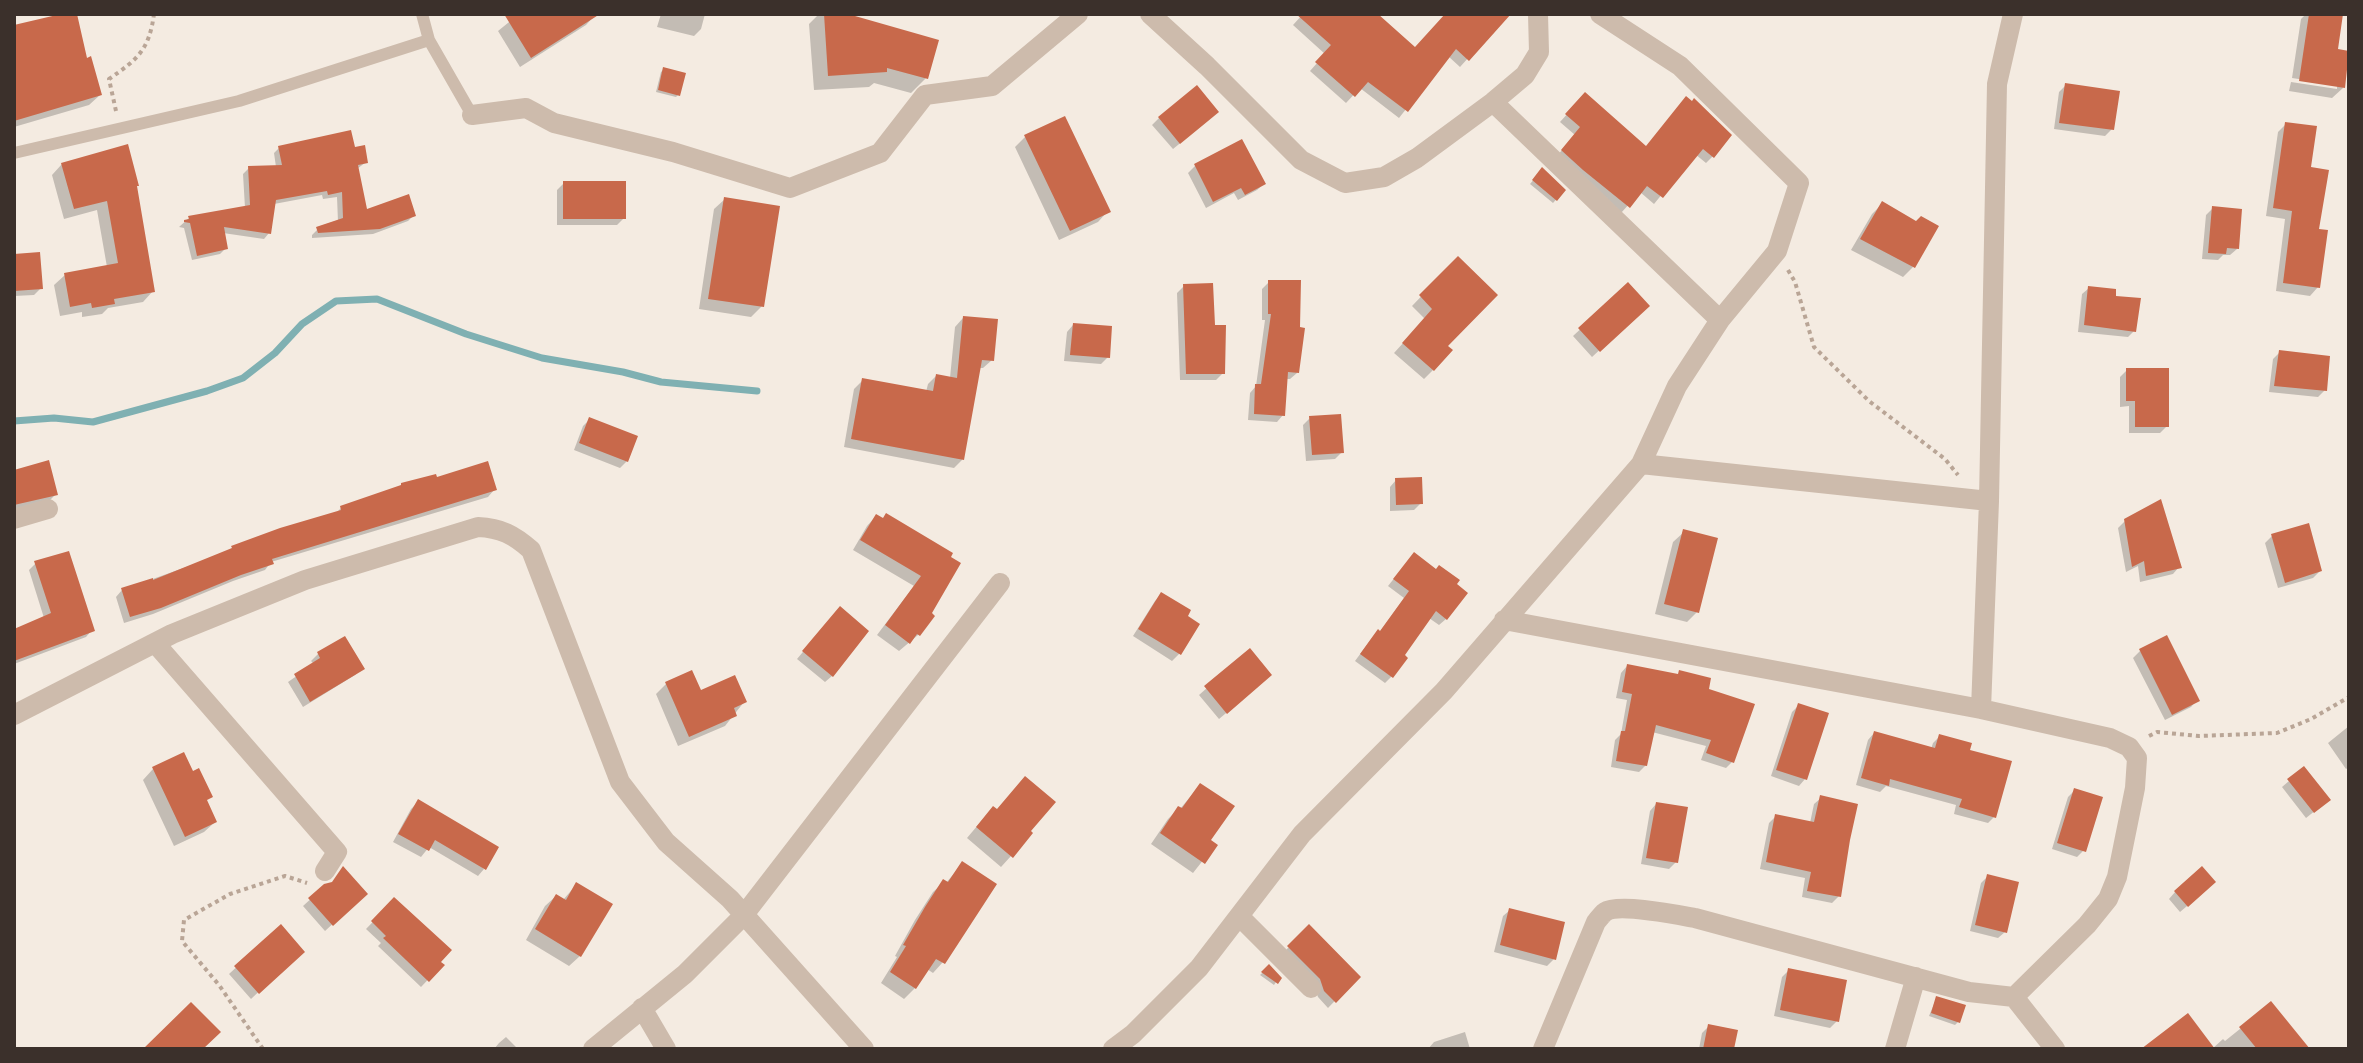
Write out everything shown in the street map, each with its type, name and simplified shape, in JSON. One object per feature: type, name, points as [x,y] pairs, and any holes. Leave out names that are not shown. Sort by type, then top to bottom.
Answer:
[{"type":"street","points":[[472,115],[526,108],[554,123],[673,152],[790,188],[880,153],[925,95],[992,86],[1078,14]]},
{"type":"street","points":[[1150,14],[1301,160],[1345,183],[1384,177],[1417,158],[1525,75],[1539,52],[1538,14]]},
{"type":"street","points":[[1123,1046],[1199,968],[1302,834],[1444,691],[1641,464],[1677,386],[1720,320],[1777,251],[1799,183],[1680,66],[1600,14]]},
{"type":"street","points":[[1981,709],[1983,500],[1997,84],[2013,14]]},
{"type":"street","points":[[1493,102],[1720,320]]},
{"type":"street","points":[[1641,464],[1983,500]]},
{"type":"street","points":[[14,519],[48,509]]},
{"type":"street","points":[[14,715],[155,643],[305,580],[478,527],[495,528],[513,535],[531,550],[620,782],[666,842],[730,899],[864,1049]]},
{"type":"street","points":[[593,1049],[685,974],[743,916],[1000,583]]},
{"type":"street","points":[[1504,620],[1981,709],[2110,738],[2129,747],[2137,758],[2135,788],[2117,877],[2108,899],[2087,925],[2014,997]]},
{"type":"street","points":[[155,643],[337,852],[325,871]]},
{"type":"street","points":[[1543,1049],[1596,922],[1610,910],[1659,911],[1695,918],[1969,992],[2014,997],[2055,1049]]},
{"type":"street","points":[[1239,916],[1311,988]]},
{"type":"street","points":[[1895,1049],[1916,977]]},
{"type":"street","points":[[642,1008],[666,1049]]},
{"type":"lane","points":[[422,14],[429,40],[472,115]]},
{"type":"lane","points":[[14,153],[239,101],[429,40]]},
{"type":"path","points":[[120,129],[109,79],[135,61],[151,35],[154,14]]},
{"type":"path","points":[[1777,251],[1795,282],[1814,347],[1869,401],[1945,459],[1983,500]]},
{"type":"path","points":[[2129,747],[2157,732],[2199,736],[2277,733],[2311,719],[2349,697]]},
{"type":"path","points":[[263,1049],[219,985],[182,941],[184,920],[230,894],[285,876],[310,885],[325,871]]},
{"type":"building","points":[[61,14],[77,14],[87,58],[91,56],[102,95],[14,121],[14,25]]},
{"type":"building","points":[[504,14],[600,14],[531,58]]},
{"type":"building","points":[[824,14],[848,14],[939,40],[928,79],[887,68],[887,72],[828,76]]},
{"type":"building","points":[[1296,14],[1378,14],[1415,47],[1445,14],[1511,14],[1469,61],[1456,49],[1408,112],[1368,82],[1355,97],[1315,62],[1331,45]]},
{"type":"building","points":[[2309,14],[2343,14],[2338,49],[2349,51],[2345,88],[2299,81]]},
{"type":"building","points":[[663,67],[686,73],[680,96],[658,90]]},
{"type":"building","points":[[2065,83],[2120,91],[2114,130],[2059,123]]},
{"type":"building","points":[[1197,85],[1219,112],[1180,144],[1158,117]]},
{"type":"building","points":[[1585,92],[1646,146],[1686,96],[1692,101],[1694,98],[1732,135],[1714,158],[1703,149],[1663,198],[1647,186],[1630,208],[1561,150],[1580,127],[1565,114]]},
{"type":"building","points":[[1065,116],[1111,212],[1070,231],[1024,135]]},
{"type":"building","points":[[2285,122],[2317,126],[2311,167],[2329,170],[2319,229],[2328,230],[2320,288],[2283,283],[2292,211],[2273,208]]},
{"type":"building","points":[[351,130],[355,147],[365,145],[368,163],[358,165],[367,209],[409,194],[416,216],[380,229],[318,233],[316,227],[343,218],[342,192],[328,195],[327,191],[276,200],[271,234],[224,227],[228,249],[197,256],[190,223],[184,220],[189,219],[188,216],[250,205],[248,166],[282,165],[278,146]]},
{"type":"building","points":[[1242,139],[1266,184],[1245,195],[1241,188],[1213,202],[1194,164]]},
{"type":"building","points":[[128,144],[139,186],[155,292],[114,299],[115,304],[92,308],[91,303],[70,307],[64,273],[118,263],[107,201],[74,209],[61,163]]},
{"type":"building","points":[[1542,167],[1566,190],[1557,201],[1532,180]]},
{"type":"building","points":[[563,181],[626,181],[626,219],[563,219]]},
{"type":"building","points":[[724,197],[780,206],[764,307],[708,299]]},
{"type":"building","points":[[1882,201],[1916,221],[1921,216],[1939,226],[1915,268],[1860,239]]},
{"type":"building","points":[[2212,206],[2242,209],[2239,249],[2227,248],[2226,254],[2208,253]]},
{"type":"building","points":[[40,252],[43,289],[14,291],[14,254]]},
{"type":"building","points":[[1458,256],[1498,295],[1448,346],[1453,350],[1434,371],[1402,343],[1432,309],[1419,295]]},
{"type":"building","points":[[1268,280],[1301,280],[1300,327],[1305,328],[1299,373],[1288,372],[1285,416],[1254,414],[1255,384],[1261,384],[1271,314],[1268,314]]},
{"type":"building","points":[[1628,282],[1650,306],[1600,352],[1578,328]]},
{"type":"building","points":[[1213,283],[1215,325],[1226,325],[1225,374],[1186,374],[1183,284]]},
{"type":"building","points":[[2088,286],[2116,289],[2116,296],[2141,298],[2136,332],[2084,325]]},
{"type":"building","points":[[963,316],[998,319],[994,361],[982,360],[964,460],[851,439],[862,378],[933,391],[936,374],[957,378]]},
{"type":"building","points":[[1073,323],[1112,326],[1110,358],[1070,355]]},
{"type":"building","points":[[2279,350],[2330,356],[2327,391],[2274,386]]},
{"type":"building","points":[[2126,368],[2169,368],[2169,427],[2135,427],[2135,401],[2126,401]]},
{"type":"building","points":[[1341,414],[1344,453],[1312,455],[1309,416]]},
{"type":"building","points":[[589,417],[638,436],[628,462],[579,443]]},
{"type":"building","points":[[49,460],[58,495],[14,505],[14,470]]},
{"type":"building","points":[[488,461],[497,490],[272,559],[274,564],[130,617],[121,588],[153,580],[280,528],[341,510],[340,506],[401,483],[436,474],[437,477]]},
{"type":"building","points":[[1422,477],[1423,504],[1396,505],[1395,478]]},
{"type":"building","points":[[2161,499],[2182,568],[2146,576],[2144,561],[2132,567],[2124,519]]},
{"type":"building","points":[[886,513],[953,553],[951,557],[961,563],[932,613],[935,616],[910,644],[885,625],[921,576],[860,540],[876,514],[883,518]]},
{"type":"building","points":[[2309,523],[2322,571],[2285,583],[2271,534]]},
{"type":"building","points":[[1683,529],[1718,538],[1699,613],[1664,604]]},
{"type":"building","points":[[69,551],[95,631],[14,661],[14,629],[51,613],[34,561]]},
{"type":"building","points":[[1414,552],[1436,569],[1439,565],[1460,580],[1457,584],[1468,593],[1447,620],[1436,611],[1393,678],[1360,654],[1409,591],[1393,579]]},
{"type":"building","points":[[1161,592],[1191,610],[1188,616],[1200,624],[1181,655],[1138,629]]},
{"type":"building","points":[[840,606],[869,631],[833,677],[802,651]]},
{"type":"building","points":[[2167,635],[2200,701],[2172,715],[2139,649]]},
{"type":"building","points":[[345,636],[365,669],[310,702],[294,674],[320,658],[317,652]]},
{"type":"building","points":[[1250,648],[1272,675],[1227,714],[1204,686]]},
{"type":"building","points":[[1627,664],[1678,674],[1679,670],[1711,678],[1709,689],[1755,704],[1734,763],[1706,753],[1711,740],[1656,725],[1647,766],[1616,761],[1632,694],[1622,692]]},
{"type":"building","points":[[692,670],[701,690],[735,675],[747,702],[734,708],[737,716],[689,737],[665,682]]},
{"type":"building","points":[[1798,703],[1829,713],[1807,780],[1776,770]]},
{"type":"building","points":[[1874,731],[1935,748],[1939,734],[1972,743],[1970,750],[2012,761],[1996,818],[1959,807],[1962,799],[1890,779],[1889,786],[1861,778]]},
{"type":"building","points":[[184,752],[193,771],[199,768],[213,797],[207,800],[217,822],[185,837],[152,767]]},
{"type":"building","points":[[2304,766],[2331,800],[2314,813],[2287,779]]},
{"type":"building","points":[[1025,776],[1056,802],[1013,858],[976,827],[993,806],[997,809]]},
{"type":"building","points":[[1200,783],[1235,806],[1211,840],[1218,845],[1205,864],[1160,833],[1178,806],[1182,808]]},
{"type":"building","points":[[2074,788],[2103,797],[2086,852],[2057,843]]},
{"type":"building","points":[[1820,795],[1858,804],[1841,897],[1807,891],[1811,872],[1766,862],[1775,814],[1814,822]]},
{"type":"building","points":[[418,799],[499,847],[486,870],[435,840],[429,851],[398,834]]},
{"type":"building","points":[[1656,802],[1688,807],[1678,863],[1646,858]]},
{"type":"building","points":[[962,861],[997,884],[945,964],[936,959],[916,989],[890,972],[943,879],[948,882]]},
{"type":"building","points":[[343,866],[368,894],[333,926],[308,898],[324,884],[332,882]]},
{"type":"building","points":[[2202,866],[2216,882],[2188,907],[2174,891]]},
{"type":"building","points":[[1987,874],[2019,882],[2007,933],[1975,925]]},
{"type":"building","points":[[576,882],[613,904],[581,957],[535,929],[556,894],[566,900]]},
{"type":"building","points":[[394,897],[452,950],[441,962],[445,965],[429,982],[383,938],[386,936],[371,921]]},
{"type":"building","points":[[1509,908],[1565,922],[1556,960],[1500,945]]},
{"type":"building","points":[[281,924],[305,952],[259,994],[234,966]]},
{"type":"building","points":[[1309,924],[1361,977],[1336,1003],[1324,991],[1320,979],[1287,946]]},
{"type":"building","points":[[1269,964],[1282,978],[1278,984],[1261,972]]},
{"type":"building","points":[[1788,968],[1847,980],[1839,1022],[1780,1010]]},
{"type":"building","points":[[1936,996],[1966,1005],[1960,1023],[1931,1013]]},
{"type":"building","points":[[2271,1001],[2310,1049],[2257,1049],[2239,1027]]},
{"type":"building","points":[[191,1002],[221,1032],[203,1049],[143,1049]]},
{"type":"building","points":[[2188,1013],[2215,1049],[2141,1049]]},
{"type":"building","points":[[1708,1024],[1738,1030],[1734,1049],[1703,1049]]},
{"type":"waterway","points":[[14,421],[54,418],[93,422],[207,391],[243,378],[275,353],[302,324],[336,301],[377,299],[466,334],[542,358],[661,382],[757,391]]}]
